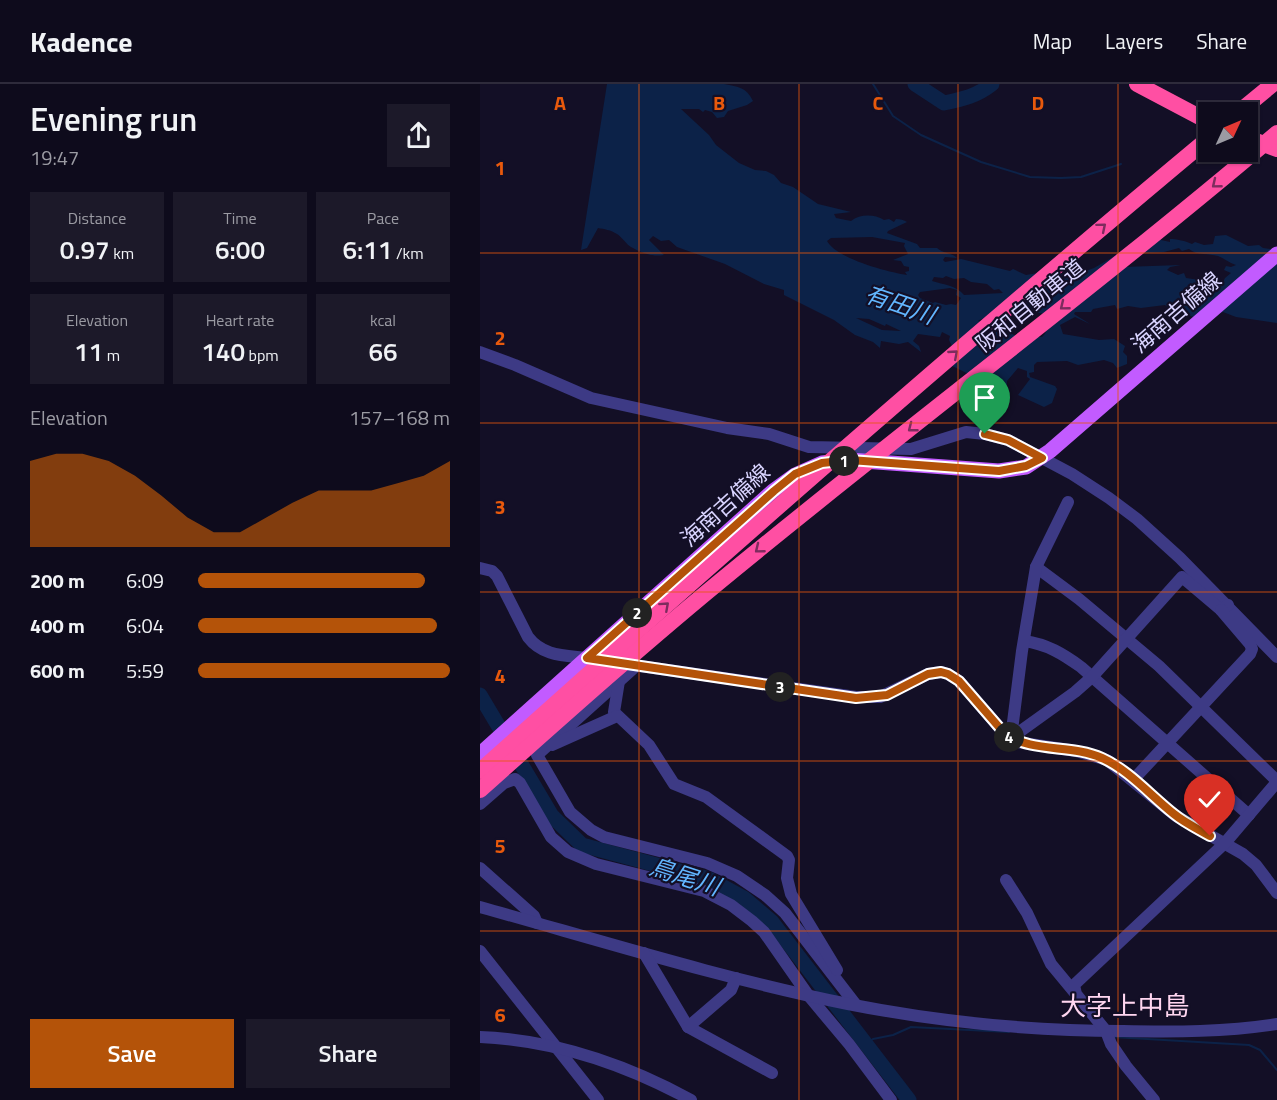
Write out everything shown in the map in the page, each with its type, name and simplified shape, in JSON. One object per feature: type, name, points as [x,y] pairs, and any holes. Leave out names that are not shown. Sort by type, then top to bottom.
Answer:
[{"type":"highway","points":[[1137,84],[1198,116]]},
{"type":"highway","points":[[1251,102],[1273,84]]},
{"type":"highway","name":"阪和自動車道","points":[[480,790],[601,682],[725,577],[1277,133]]},
{"type":"highway","points":[[1258,142],[1277,149]]},
{"type":"highway","name":"阪和自動車道","points":[[480,771],[727,551],[1057,265],[1198,147]]},
{"type":"main road","name":"海南吉備線","points":[[480,754],[778,487],[804,470],[822,463],[850,460],[999,471],[1026,466],[1046,455],[1277,254]]},
{"type":"street","points":[[480,352],[591,398],[704,423],[769,434],[809,447],[910,449],[959,433],[976,432],[1008,440],[1046,455],[1137,519],[1180,558],[1224,608],[1252,649],[1246,659],[1133,780]]},
{"type":"street","points":[[1011,738],[1036,567],[1068,502]]},
{"type":"street","points":[[1036,567],[1127,638],[1201,706],[1277,782],[1225,843],[1077,980],[1074,985],[1076,994]]},
{"type":"street","points":[[480,568],[492,571],[497,576],[528,637],[534,646],[543,652],[856,698],[887,695],[928,674],[941,672],[954,677],[1005,734],[1024,743],[1099,757],[1133,780],[1176,816],[1225,843],[1256,866],[1277,893]]},
{"type":"street","points":[[1011,738],[1092,677],[1182,577],[1224,608],[1277,657]]},
{"type":"street","points":[[1024,641],[1045,645],[1060,652],[1092,677],[1249,815]]},
{"type":"street","points":[[636,666],[538,752],[537,758],[570,812],[583,825],[604,837],[713,865],[737,876],[758,890],[785,913],[855,1005]]},
{"type":"street","points":[[619,681],[614,712],[649,745],[674,784],[706,797],[787,856],[789,860],[787,878],[791,894],[855,1005]]},
{"type":"street","points":[[545,746],[617,716]]},
{"type":"street","points":[[480,804],[504,783],[515,779],[520,783],[551,837],[568,852],[596,864],[704,891],[731,905],[764,932],[891,1100]]},
{"type":"street","points":[[480,868],[534,915],[537,923]]},
{"type":"street","points":[[1006,880],[1027,914],[1051,964],[1106,1031],[1111,1044],[1126,1066],[1154,1100]]},
{"type":"street","points":[[480,907],[736,978],[855,1005],[934,1018],[1016,1028],[1106,1031],[1238,1030],[1277,1024]]},
{"type":"street","points":[[480,951],[598,1100]]},
{"type":"street","points":[[644,953],[688,1027],[772,1073]]},
{"type":"street","points":[[688,1027],[731,990],[736,978]]},
{"type":"street","points":[[480,1037],[556,1047],[610,1062],[691,1100]]},
{"type":"water","name":"有田川","points":[[607,84],[724,84],[742,88],[753,101],[728,111],[724,117],[717,118],[712,112],[705,110],[703,112],[699,109],[681,109],[709,135],[716,145],[739,163],[774,175],[781,183],[793,187],[818,204],[851,212],[834,214],[836,218],[851,221],[867,216],[889,219],[894,222],[896,219],[902,220],[907,222],[887,233],[917,244],[920,248],[937,248],[957,258],[945,257],[943,260],[945,262],[961,259],[1010,271],[1013,269],[1026,275],[1038,273],[1056,276],[1083,272],[1152,238],[1170,242],[1170,239],[1181,240],[1204,245],[1213,244],[1215,236],[1226,235],[1248,246],[1259,245],[1263,248],[1277,250],[1277,323],[1236,317],[1223,312],[1197,318],[1171,310],[1165,305],[1141,308],[1128,306],[1117,309],[1115,305],[1093,309],[1091,312],[1075,312],[1074,314],[1090,324],[1075,317],[1060,325],[1063,334],[1099,340],[1114,339],[1125,346],[1123,352],[1127,356],[1127,364],[1117,368],[1113,363],[1104,360],[1078,365],[1067,361],[1037,362],[1034,365],[1034,372],[1029,373],[1030,377],[1055,386],[1057,389],[1052,403],[1044,407],[1018,395],[1030,379],[1027,377],[1027,371],[1018,368],[1007,381],[1007,387],[1004,388],[950,365],[952,346],[950,336],[942,332],[940,337],[918,334],[913,341],[919,346],[921,352],[908,342],[899,344],[881,341],[880,348],[873,342],[855,335],[834,320],[784,295],[784,290],[764,284],[725,264],[677,247],[669,240],[661,241],[653,236],[649,240],[664,255],[643,253],[629,246],[615,233],[598,228],[587,248],[581,250]],"holes":[[[872,237],[905,243],[908,254],[893,260],[901,261],[904,266],[909,267],[909,271],[905,272],[907,275],[876,268],[852,259],[833,248],[827,241],[831,238]],[[1179,248],[1182,251],[1189,249],[1199,254],[1218,256],[1236,265],[1226,266],[1224,270],[1231,273],[1220,283],[1186,278],[1184,273],[1178,275],[1167,270],[1170,267],[1181,265],[1123,267],[1144,253],[1164,252]],[[934,277],[964,278],[971,282],[987,284],[1003,293],[964,295],[954,287],[932,281]],[[950,288],[957,290],[956,295],[961,298],[956,305],[946,305],[920,298],[918,295],[920,292]],[[1017,309],[1045,314],[1047,329],[1042,337],[1014,335],[998,326],[978,321]],[[856,318],[869,319],[901,331],[882,330]]]},
{"type":"waterway","points":[[873,84],[893,116],[921,135],[981,162],[1030,177],[1061,178],[1081,177],[1121,164]]},
{"type":"waterway","points":[[915,84],[944,103],[970,96],[992,84]]},
{"type":"waterway","name":"鳥尾川","points":[[480,695],[552,816],[582,845],[709,879],[744,898],[772,922],[909,1100]]},
{"type":"waterway","points":[[865,1044],[873,1039],[893,1035],[911,1027],[1009,1032]]},
{"type":"waterway","points":[[1113,1037],[1249,1045],[1260,1050],[1277,1070]]},
{"type":"district","name":"大字上中島","points":[[1125,1005]]},
{"type":"route","points":[[985,434],[1008,440],[1042,458],[1018,469],[999,471],[850,460],[822,463],[804,470],[783,483],[587,658],[856,698],[887,695],[928,674],[941,672],[959,681],[1005,734],[1017,742],[1084,752],[1107,760],[1176,816],[1210,836]]}]
